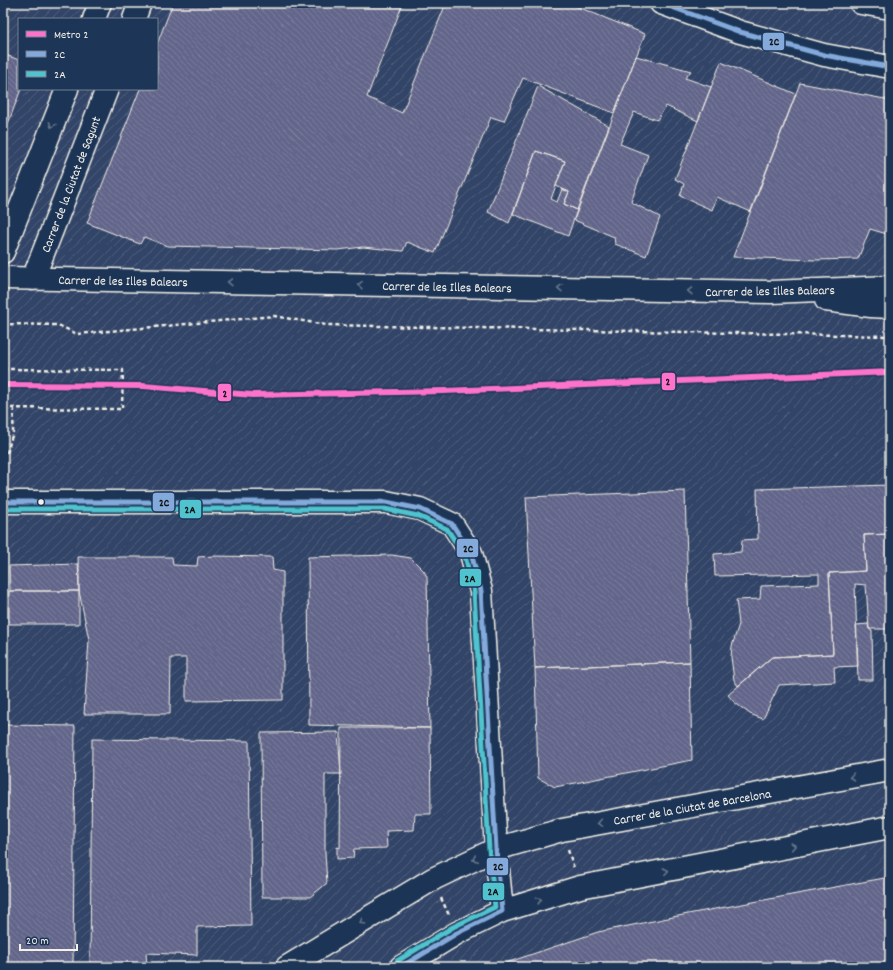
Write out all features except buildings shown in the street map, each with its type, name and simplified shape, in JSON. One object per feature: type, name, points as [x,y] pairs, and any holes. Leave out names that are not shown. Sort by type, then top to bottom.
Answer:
[{"type":"street","points":[[94,18],[100,3]]},
{"type":"street","points":[[134,18],[140,3]]},
{"type":"street","points":[[661,3],[740,32],[824,55],[890,68]]},
{"type":"street","points":[[861,3],[890,8]]},
{"type":"street","points":[[3,252],[67,90]]},
{"type":"street","name":"Carrer de la Ciutat de Sagunt","points":[[32,279],[106,90]]},
{"type":"street","name":"Carrer de les Illes Balears","points":[[3,278],[771,292],[890,287]]},
{"type":"street","points":[[771,292],[871,306],[890,307]]},
{"type":"street","points":[[3,502],[386,502],[420,508],[452,524],[471,553],[481,591],[496,849],[502,911]]},
{"type":"street","name":"Carrer de la Ciutat de Barcelona","points":[[287,967],[433,879],[496,849],[562,830],[890,770]]},
{"type":"street","points":[[401,967],[457,933],[502,911],[580,888],[890,828]]},
{"type":"path","points":[[3,324],[58,325],[77,334],[274,316],[326,325],[890,336]]},
{"type":"path","points":[[3,369],[123,370],[122,409],[3,408]]},
{"type":"path","points":[[7,453],[13,432],[14,408]]},
{"type":"path","points":[[562,830],[580,888]]},
{"type":"path","points":[[433,879],[457,933]]},
{"type":"shaded area","points":[[3,3],[890,3],[890,967],[3,967]]},
{"type":"metro line","name":"2","points":[[3,385],[143,386],[253,395],[444,391],[890,372]]},
{"type":"transit line","name":"2C","points":[[661,3],[740,32],[824,55],[890,67]]},
{"type":"transit line","name":"2C","points":[[3,502],[386,502],[420,509],[452,524],[471,553],[481,591],[496,849],[502,911],[457,933],[401,967]]},
{"type":"transit line","name":"2A","points":[[3,509],[385,509],[418,516],[447,529],[465,556],[474,592],[489,849],[495,907],[453,927],[397,961]]}]
